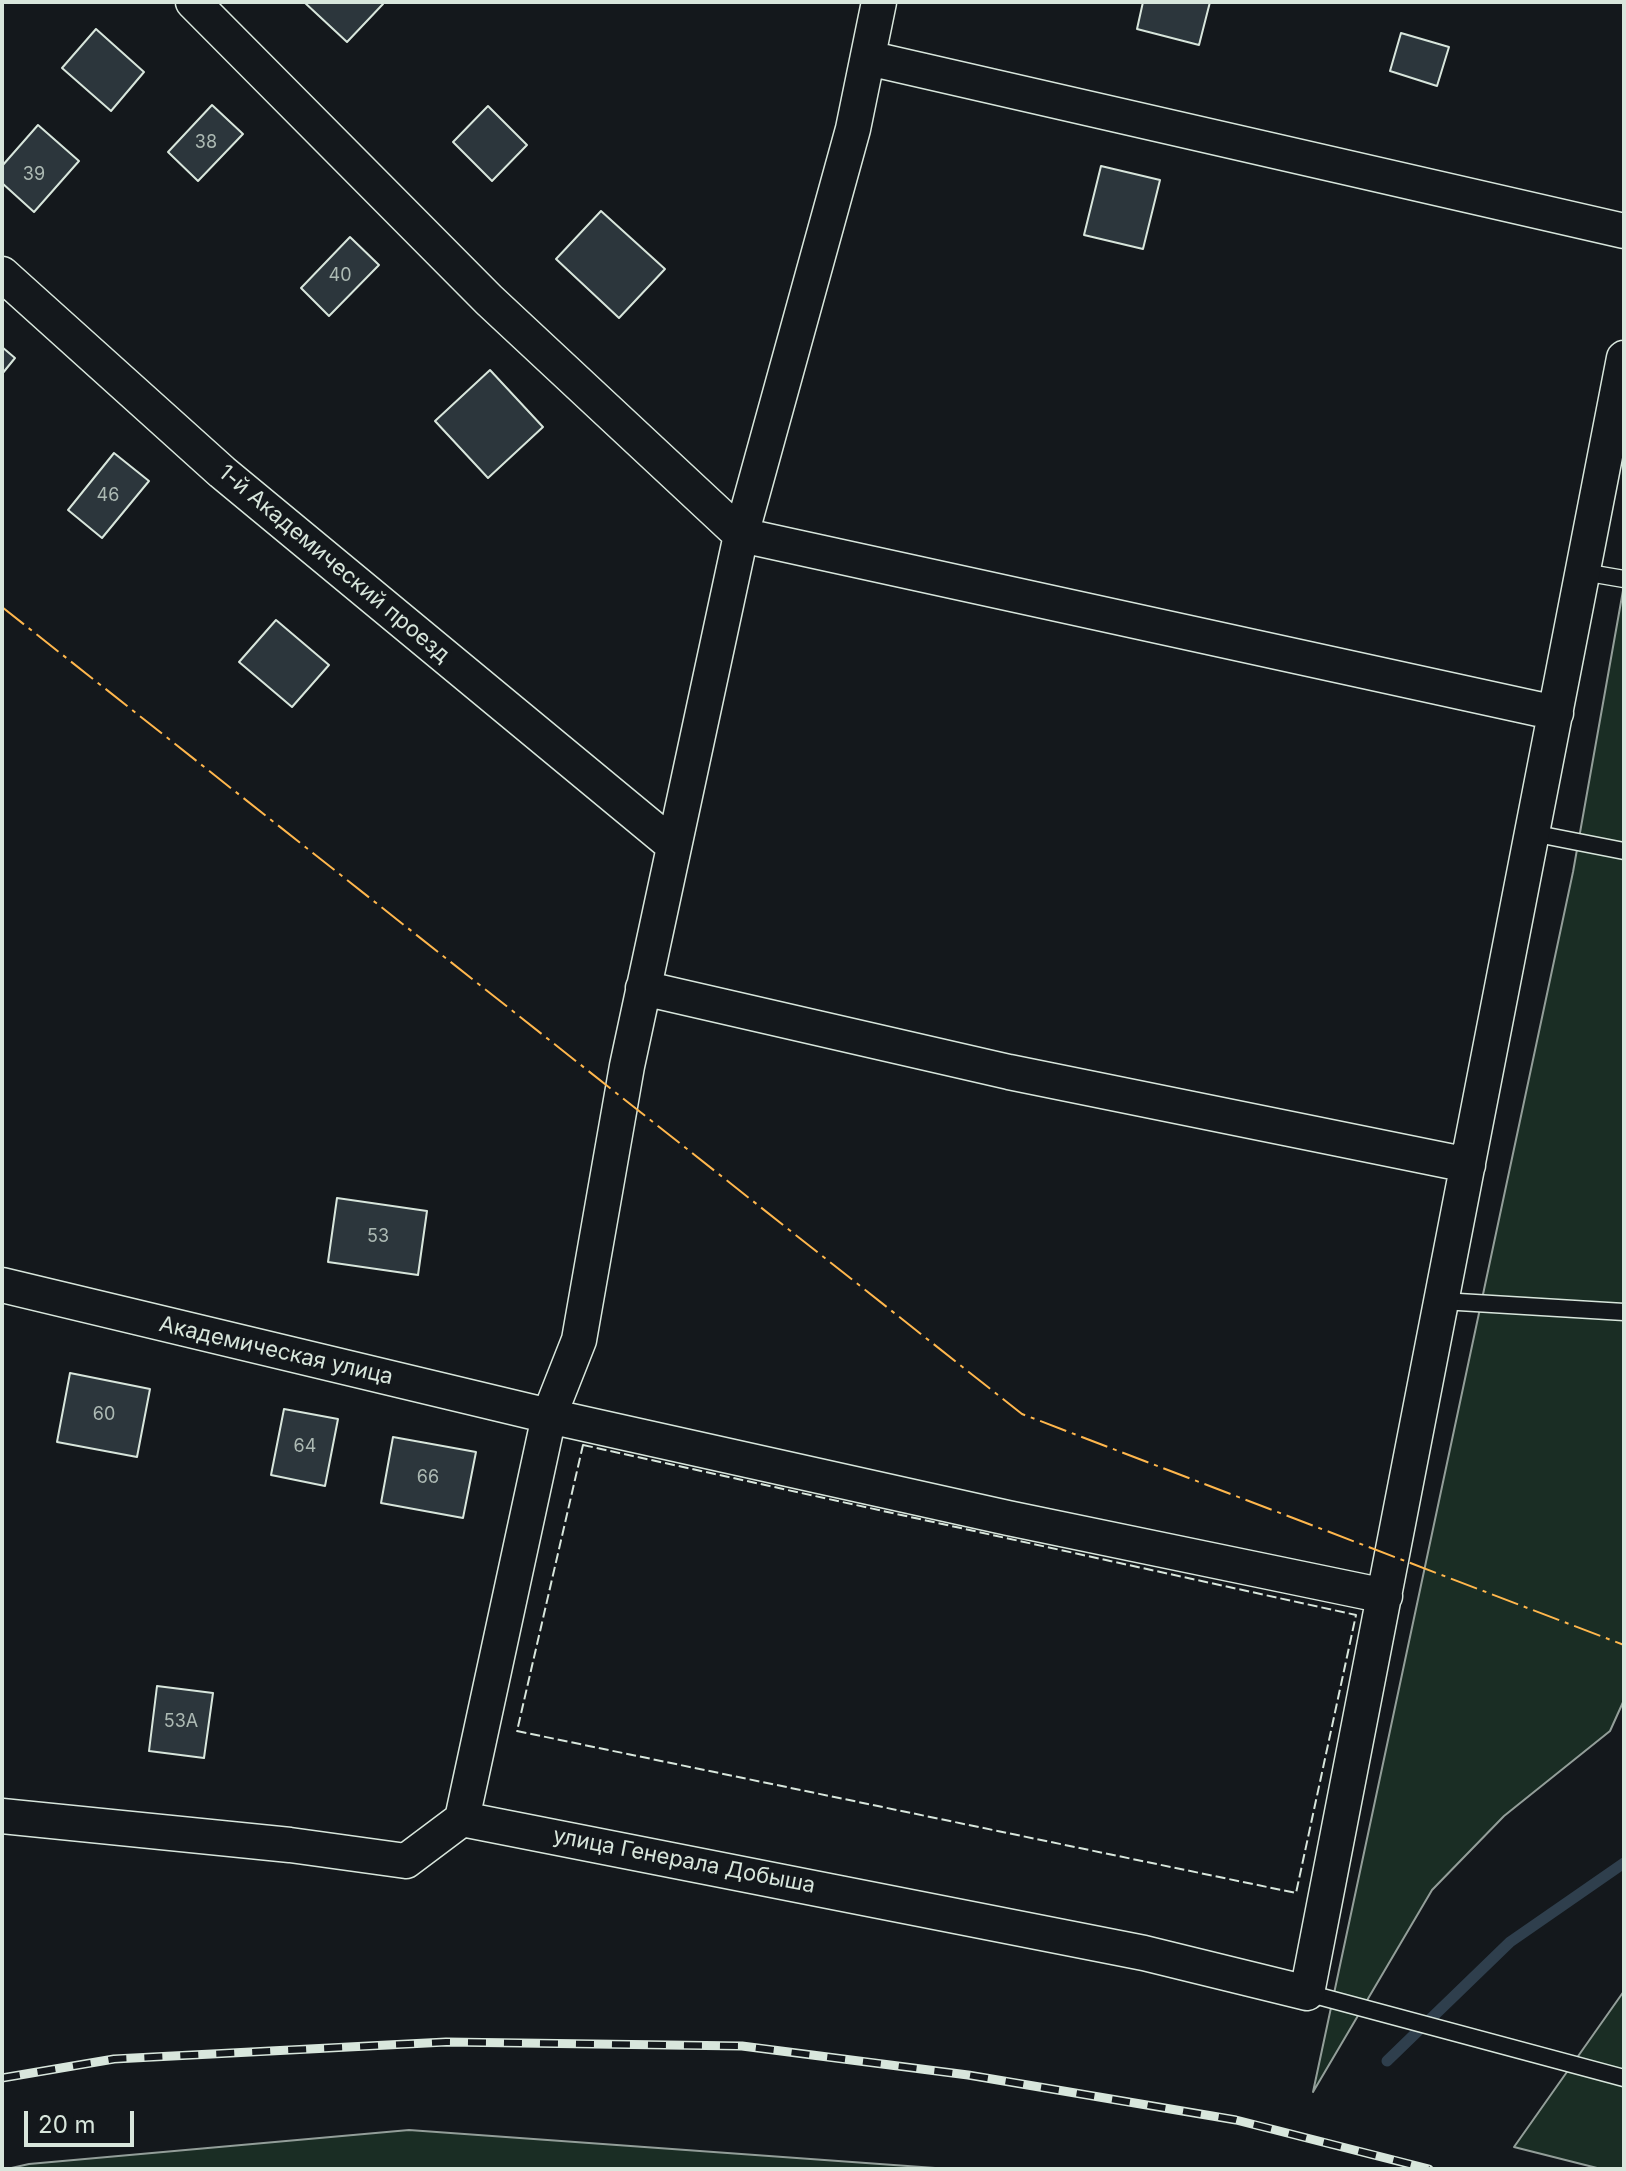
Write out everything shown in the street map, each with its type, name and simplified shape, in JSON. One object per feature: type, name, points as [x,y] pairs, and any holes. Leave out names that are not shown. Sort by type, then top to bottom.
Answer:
[{"type":"street","points":[[193,2],[489,300],[741,535],[1556,713]]},
{"type":"street","points":[[2,1816],[290,1845],[406,1861],[462,1819],[549,1416],[579,1340],[627,1066],[741,535],[853,129],[879,2]]},
{"type":"street","points":[[868,58],[1624,231]]},
{"type":"street","name":"1-й Академический проезд","points":[[2,274],[222,472],[674,846]]},
{"type":"street","points":[[1307,1993],[1624,358]]},
{"type":"street","points":[[643,988],[1009,1072],[1468,1165]]},
{"type":"street","name":"Академическая улица","points":[[2,1285],[549,1416],[1008,1518],[1385,1596]]},
{"type":"street","name":"улица Генерала Добыша","points":[[462,1819],[1144,1953],[1307,1993]]},
{"type":"lane","points":[[1583,572],[1624,579]]},
{"type":"lane","points":[[1532,833],[1624,851]]},
{"type":"lane","points":[[1442,1301],[1624,1312]]},
{"type":"lane","points":[[1307,1993],[1624,2078]]},
{"type":"green space","points":[[1624,585],[1624,1700],[1610,1731],[1504,1816],[1432,1890],[1313,2092],[1573,872]]},
{"type":"green space","points":[[1624,1991],[1624,2169],[1601,2169],[1514,2147]]},
{"type":"green space","points":[[409,2130],[949,2169],[7,2169],[29,2164]]},
{"type":"building","points":[[304,2],[381,2],[383,4],[347,42]]},
{"type":"building","points":[[1143,2],[1210,2],[1199,45],[1137,29]]},
{"type":"building","points":[[96,29],[144,72],[111,111],[62,68]]},
{"type":"building","points":[[1401,33],[1449,47],[1437,86],[1390,71]]},
{"type":"building","points":[[212,105],[243,134],[198,181],[168,152]]},
{"type":"building","points":[[488,106],[527,145],[492,181],[453,142]]},
{"type":"building","points":[[38,125],[79,161],[34,212],[2,183],[2,166]]},
{"type":"building","points":[[1101,166],[1160,180],[1143,249],[1084,235]]},
{"type":"building","points":[[601,211],[665,269],[619,318],[556,259]]},
{"type":"building","points":[[350,237],[379,265],[329,316],[301,288]]},
{"type":"building","points":[[2,347],[15,358],[2,374]]},
{"type":"building","points":[[490,370],[543,427],[488,478],[435,421]]},
{"type":"building","points":[[114,453],[149,481],[102,538],[68,510]]},
{"type":"building","points":[[276,620],[329,665],[292,707],[239,662]]},
{"type":"building","points":[[337,1198],[427,1211],[418,1275],[328,1262]]},
{"type":"building","points":[[70,1373],[150,1389],[137,1457],[57,1442]]},
{"type":"building","points":[[284,1409],[338,1419],[325,1486],[271,1475]]},
{"type":"building","points":[[393,1437],[476,1452],[463,1518],[381,1503]]},
{"type":"building","points":[[157,1686],[213,1693],[204,1758],[149,1751]]},
{"type":"waterway","points":[[1387,2061],[1510,1942],[1624,1863]]},
{"type":"railway","points":[[2,2078],[114,2059],[446,2042],[742,2046],[968,2075],[1236,2120],[1429,2169]]},
{"type":"fence","points":[[583,1445],[1356,1615],[1296,1893],[517,1731],[583,1445]]},
{"type":"power","points":[[2,607],[1022,1414],[1624,1645]]}]
